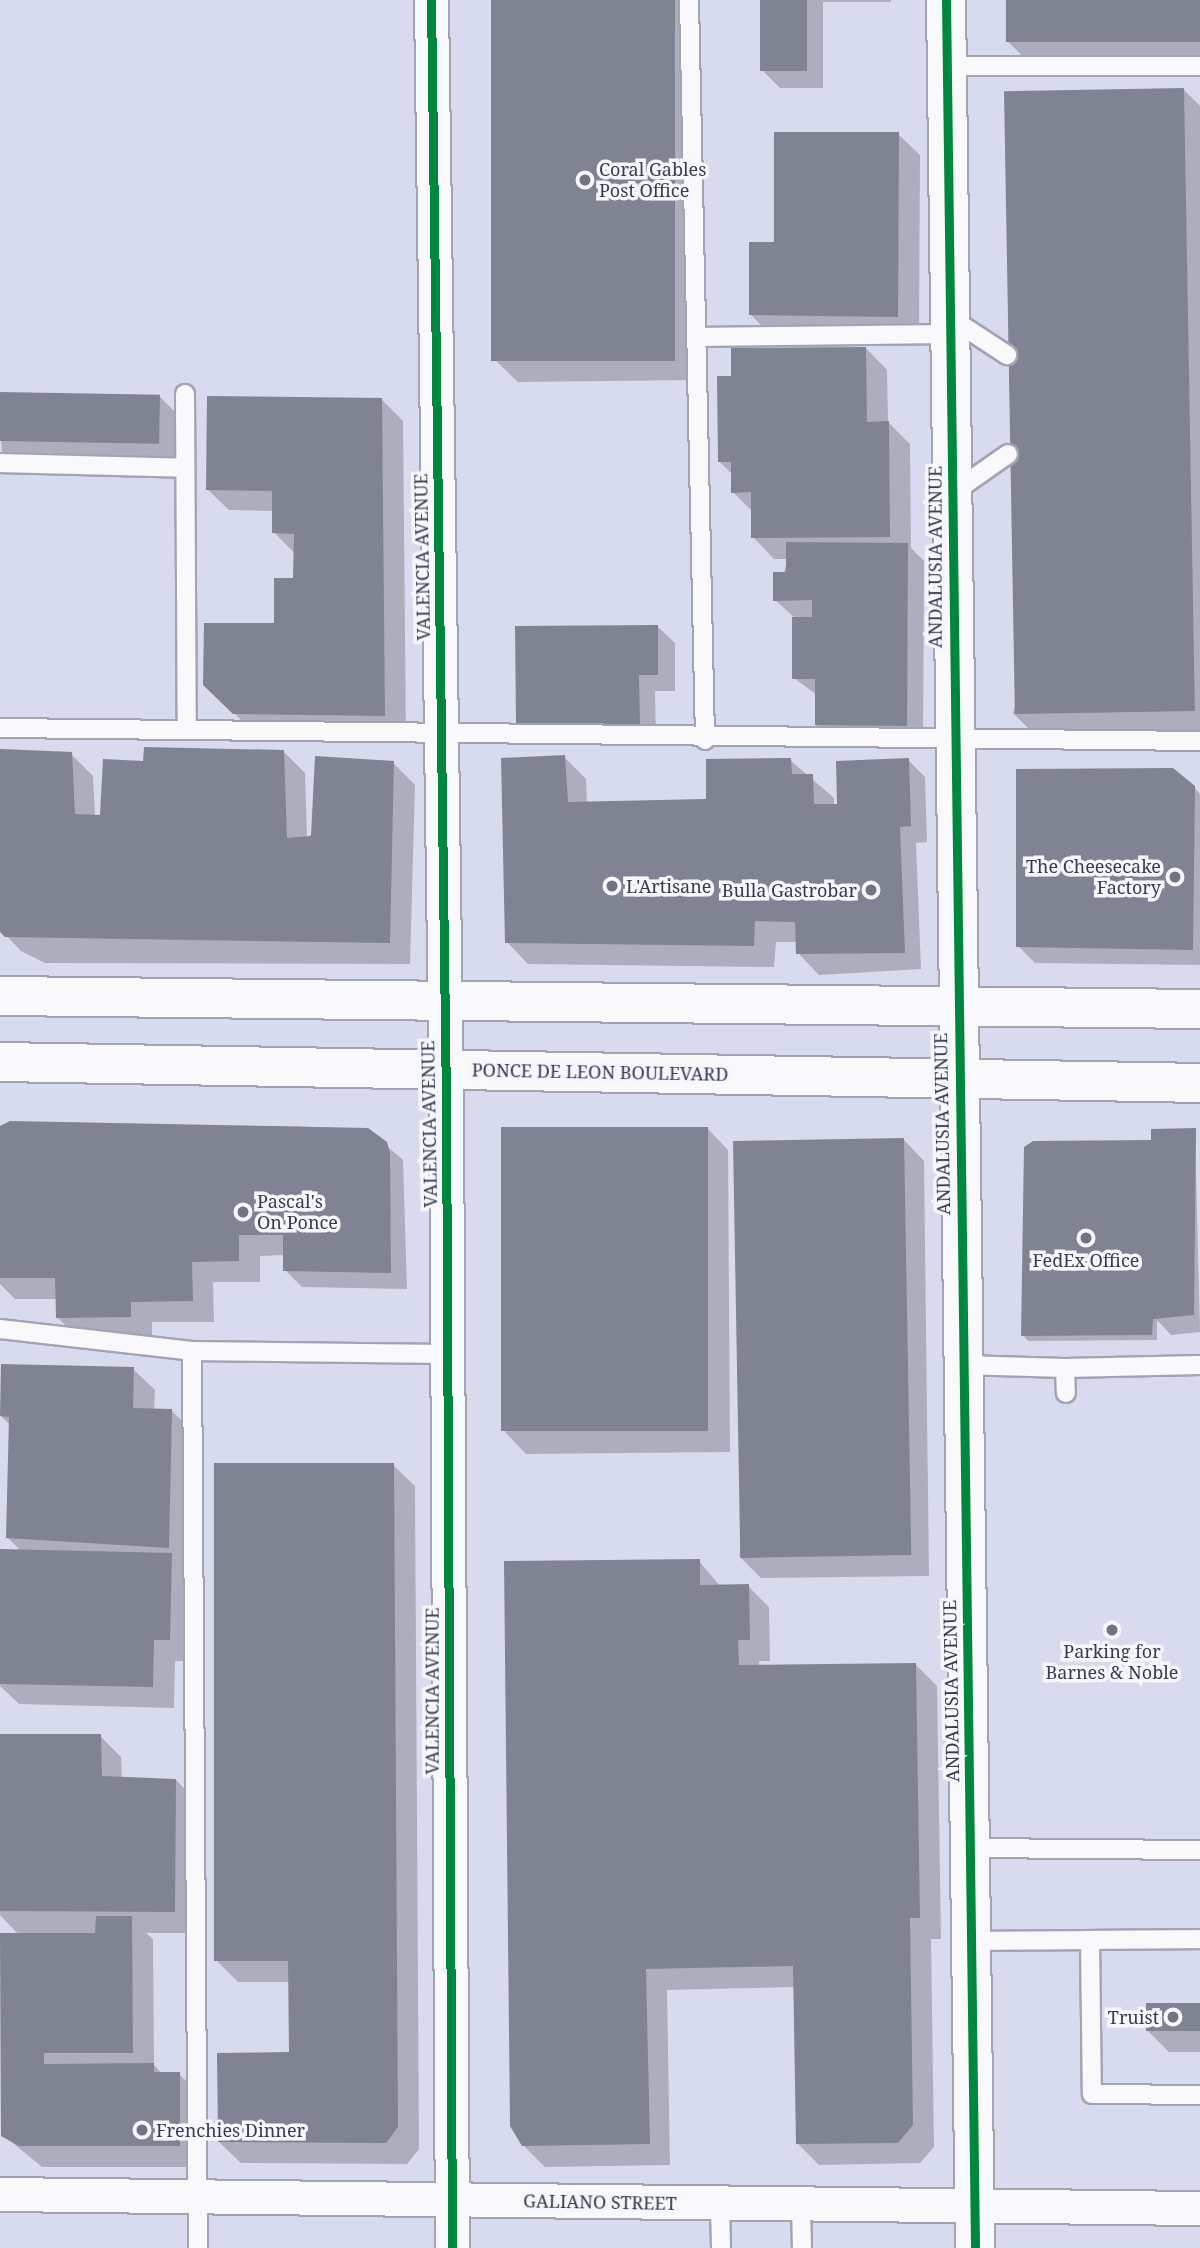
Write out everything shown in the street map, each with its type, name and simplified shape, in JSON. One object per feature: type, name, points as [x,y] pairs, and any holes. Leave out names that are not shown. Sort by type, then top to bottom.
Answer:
[{"type":"street","name":"VALENCIA AVENUE","points":[[430,0],[444,1071],[452,2248]]},
{"type":"street","name":"ANDALUSIA AVENUE","points":[[946,0],[952,741],[975,2248]]},
{"type":"street","points":[[0,996],[443,1004],[1200,1010]]},
{"type":"street","name":"PONCE DE LEON BOULEVARD","points":[[0,1062],[444,1071],[957,1076],[1200,1083]]},
{"type":"street","name":"GALIANO STREET","points":[[0,2194],[1200,2208]]},
{"type":"lane","points":[[690,0],[705,740]]},
{"type":"lane","points":[[947,66],[1200,66]]},
{"type":"lane","points":[[696,337],[949,325],[1007,355]]},
{"type":"lane","points":[[185,394],[187,730]]},
{"type":"lane","points":[[951,495],[1008,454]]},
{"type":"lane","points":[[0,463],[186,468]]},
{"type":"lane","points":[[0,728],[705,740],[1200,741]]},
{"type":"lane","points":[[0,1329],[192,1351],[446,1354]]},
{"type":"lane","points":[[192,1351],[198,2248]]},
{"type":"lane","points":[[962,1366],[1065,1368],[1200,1365]]},
{"type":"lane","points":[[1065,1368],[1066,1393]]},
{"type":"lane","points":[[970,1848],[1200,1850]]},
{"type":"lane","points":[[971,1941],[1200,1939]]},
{"type":"lane","points":[[1090,1940],[1093,2094],[1200,2095]]},
{"type":"lane","points":[[720,2204],[721,2248]]},
{"type":"lane","points":[[801,2205],[802,2248]]},
{"type":"building","name":"Coral Gables Post Office","points":[[491,0],[675,0],[675,361],[491,361]]},
{"type":"building","points":[[760,0],[807,0],[807,71],[760,71]]},
{"type":"building","points":[[1006,0],[1200,0],[1200,42],[1006,42]]},
{"type":"building","points":[[1184,88],[1195,711],[1015,714],[1004,91]]},
{"type":"building","points":[[774,132],[899,132],[898,317],[749,315],[749,242],[774,242]]},
{"type":"building","points":[[866,347],[867,422],[889,421],[890,537],[751,538],[751,492],[731,493],[731,462],[718,462],[717,376],[731,376],[731,348]]},
{"type":"building","points":[[0,392],[160,395],[159,444],[0,441]]},
{"type":"building","points":[[207,396],[382,398],[385,716],[233,714],[203,685],[204,623],[274,623],[274,578],[293,578],[294,534],[272,533],[272,491],[206,490]]},
{"type":"building","points":[[786,542],[908,543],[907,726],[815,725],[815,679],[792,679],[792,617],[812,617],[812,600],[773,601],[773,572],[786,572]]},
{"type":"building","points":[[658,625],[658,675],[639,675],[640,724],[516,725],[515,626]]},
{"type":"building","points":[[144,747],[284,750],[287,838],[311,836],[315,756],[394,761],[390,943],[5,937],[0,932],[0,749],[72,752],[75,814],[100,815],[103,759],[143,761]]},
{"type":"building","points":[[565,755],[568,802],[706,799],[706,759],[791,758],[792,774],[813,774],[814,804],[837,804],[836,761],[909,758],[911,826],[900,827],[905,953],[796,954],[795,922],[755,921],[754,946],[505,943],[501,758]]},
{"type":"building","points":[[1173,768],[1195,786],[1193,950],[1016,947],[1016,769]]},
{"type":"building","points":[[10,1121],[368,1128],[387,1142],[390,1153],[391,1273],[283,1271],[283,1235],[239,1235],[239,1261],[192,1262],[193,1301],[131,1302],[131,1317],[56,1318],[55,1278],[0,1278],[0,1126]]},
{"type":"building","points":[[501,1127],[708,1127],[708,1431],[501,1431]]},
{"type":"building","name":"FedEx Office","points":[[1196,1128],[1194,1315],[1153,1319],[1152,1335],[1021,1336],[1024,1147],[1033,1141],[1151,1140],[1151,1129]]},
{"type":"building","points":[[904,1138],[911,1555],[740,1558],[733,1141]]},
{"type":"building","points":[[1,1364],[134,1367],[133,1408],[172,1409],[169,1548],[6,1538],[9,1417],[0,1416]]},
{"type":"building","points":[[214,1463],[394,1463],[398,2127],[386,2143],[218,2142],[217,2053],[289,2052],[288,1961],[214,1961]]},
{"type":"building","points":[[0,1549],[172,1553],[170,1640],[154,1640],[153,1687],[0,1684]]},
{"type":"building","points":[[700,1559],[700,1585],[749,1584],[750,1640],[738,1640],[739,1665],[916,1663],[920,1918],[910,1918],[913,2125],[898,2143],[796,2144],[793,1966],[646,1969],[650,2144],[522,2146],[510,2126],[504,1561]]},
{"type":"building","points":[[0,1734],[101,1734],[102,1776],[176,1779],[175,1912],[0,1911]]},
{"type":"building","points":[[96,1916],[132,1916],[133,2053],[44,2053],[44,2064],[154,2063],[154,2072],[180,2072],[180,2146],[19,2146],[1,2136],[0,1933],[95,1933]]},
{"type":"building","name":"Truist","points":[[1146,2003],[1200,2003],[1200,2031],[1146,2031]]},
{"type":"cycle path","points":[[431,0],[446,1106],[452,2248]]},
{"type":"cycle path","points":[[946,0],[975,2248]]},
{"type":"place","name":"Coral Gables Post Office","points":[[585,180]]},
{"type":"place","name":"The Cheesecake Factory","points":[[1175,877]]},
{"type":"place","name":"L'Artisane","points":[[612,886]]},
{"type":"place","name":"Bulla Gastrobar","points":[[871,890]]},
{"type":"place","name":"Pascal's On Ponce","points":[[243,1212]]},
{"type":"place","name":"FedEx Office","points":[[1086,1238]]},
{"type":"place","name":"Parking for Barnes & Noble","points":[[1112,1630]]},
{"type":"place","name":"Truist","points":[[1173,2017]]},
{"type":"place","name":"Frenchies Dinner","points":[[142,2130]]}]
